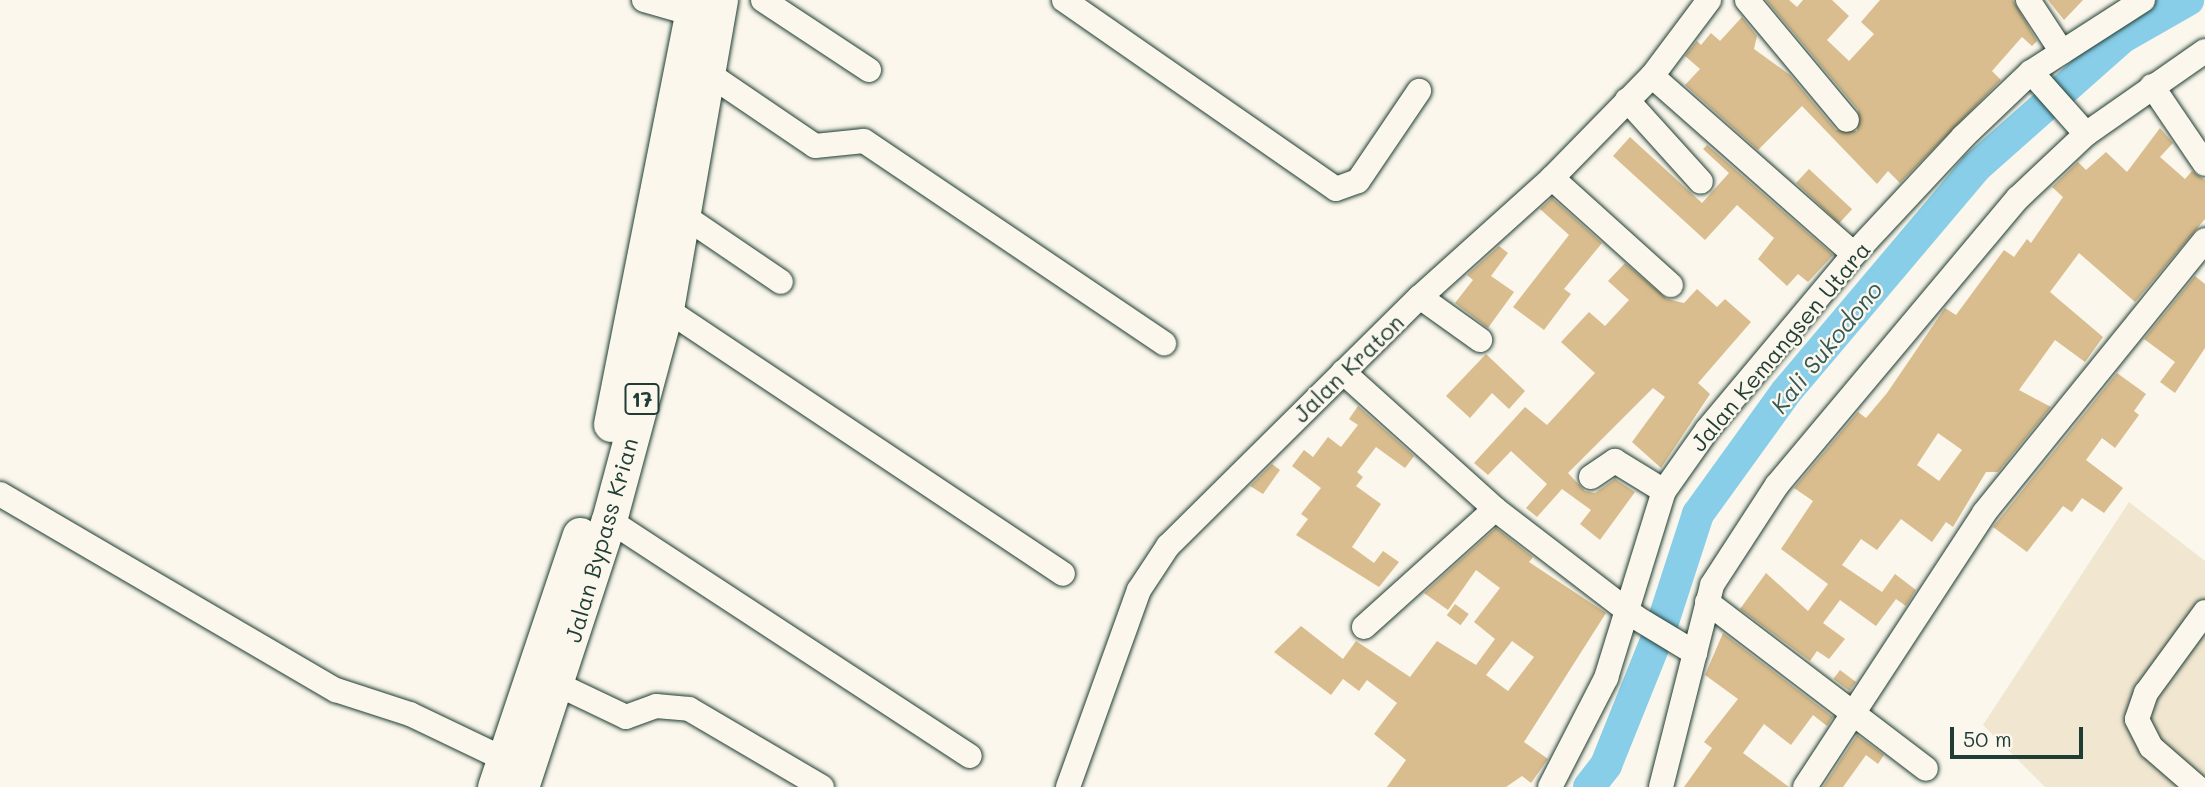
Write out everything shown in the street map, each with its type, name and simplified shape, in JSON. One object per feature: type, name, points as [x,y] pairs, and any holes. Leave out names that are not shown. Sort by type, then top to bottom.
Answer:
[{"type":"highway","name":"Jalan Bypass Krian","points":[[507,778],[559,685],[610,520],[666,309],[709,74],[703,5]]},
{"type":"highway","name":"Jalan Bypass Krian","points":[[507,778],[579,537],[626,364],[703,5]]},
{"type":"street","points":[[644,0],[703,5]]},
{"type":"street","points":[[763,0],[869,70]]},
{"type":"street","points":[[1064,0],[1336,189],[1358,181],[1419,91]]},
{"type":"street","name":"Jalan Kraton","points":[[1068,787],[1152,566],[1343,372],[1552,178],[1652,76],[1709,0]]},
{"type":"street","points":[[1747,0],[1847,120]]},
{"type":"street","points":[[2028,0],[2062,51]]},
{"type":"street","name":"Jalan Kemangsen Utara","points":[[1550,787],[1606,678],[1630,613],[1664,491],[1769,352],[1854,254],[2062,51],[2143,0]]},
{"type":"street","points":[[1661,787],[1689,649],[1707,602],[1726,560],[1777,485],[1865,374],[2018,198],[2082,129],[2205,51]]},
{"type":"street","points":[[709,74],[815,146],[864,141],[1164,343]]},
{"type":"street","points":[[1652,76],[1854,254]]},
{"type":"street","points":[[2036,78],[2082,129]]},
{"type":"street","points":[[2152,86],[2205,164]]},
{"type":"street","points":[[1627,100],[1701,182]]},
{"type":"street","points":[[1552,178],[1671,285]]},
{"type":"street","points":[[684,216],[781,282]]},
{"type":"street","points":[[1805,787],[1984,513],[2205,240]]},
{"type":"street","points":[[1420,298],[1480,340]]},
{"type":"street","points":[[666,309],[1063,574]]},
{"type":"street","points":[[1343,372],[1494,509],[1630,613],[1689,649]]},
{"type":"street","points":[[1591,477],[1615,461],[1664,491]]},
{"type":"street","points":[[0,494],[337,690],[410,713],[507,778]]},
{"type":"street","points":[[1364,627],[1494,509]]},
{"type":"street","points":[[610,520],[970,756]]},
{"type":"street","points":[[1707,602],[1926,769]]},
{"type":"street","points":[[2197,787],[2151,747],[2137,719],[2146,693],[2205,612]]},
{"type":"street","points":[[559,685],[626,717],[656,706],[689,709],[822,787]]},
{"type":"shaded area","points":[[2129,502],[2205,561],[2205,787],[2045,787],[1983,725]]},
{"type":"building","points":[[1766,0],[1789,0],[1797,7],[1803,0],[1832,0],[1849,16],[1827,40],[1849,61],[1874,34],[1861,22],[1880,0],[2013,0],[2037,41],[2032,46],[2022,37],[1992,71],[2001,80],[1900,183],[1888,171],[1877,184],[1802,106],[1758,150],[1685,85],[1700,69],[1685,56],[1697,41],[1701,45],[1711,33],[1720,41],[1742,17],[1757,36],[1754,49],[1790,75],[1836,130],[1857,131],[1858,110]]},
{"type":"building","points":[[2048,0],[2083,0],[2064,20]]},
{"type":"building","points":[[2160,128],[2173,143],[2160,157],[2185,179],[2192,171],[2205,180],[2205,219],[2135,302],[2079,253],[2050,292],[2103,337],[2085,362],[2055,340],[2019,390],[2051,407],[1998,472],[1986,472],[1953,527],[1946,522],[1932,542],[1901,519],[1877,550],[1861,539],[1842,565],[1882,592],[1895,574],[1916,590],[1906,606],[1896,599],[1876,626],[1840,600],[1823,623],[1845,639],[1829,659],[1817,651],[1810,661],[1740,609],[1766,573],[1808,611],[1828,584],[1781,549],[1813,501],[1794,488],[1858,412],[1866,418],[1887,393],[1945,308],[1956,315],[2004,250],[2014,257],[2027,239],[2031,243],[2063,197],[2052,187],[2078,162],[2086,170],[2106,152],[2127,172]],"holes":[[[1938,433],[1962,450],[1939,481],[1917,465]]]},
{"type":"building","points":[[1630,137],[1702,203],[1729,173],[1703,149],[1707,145],[1833,255],[1808,282],[1798,274],[1787,286],[1758,259],[1774,238],[1737,205],[1705,240],[1613,156]]},
{"type":"building","points":[[1809,169],[1852,209],[1839,223],[1796,183]]},
{"type":"building","points":[[1552,198],[1602,243],[1564,289],[1571,294],[1544,330],[1513,307],[1569,235],[1540,209]]},
{"type":"building","points":[[1499,246],[1508,253],[1491,276],[1514,292],[1488,328],[1455,303],[1473,280],[1467,275]]},
{"type":"building","points":[[1625,263],[1667,299],[1684,303],[1697,289],[1717,307],[1725,299],[1751,322],[1698,383],[1710,394],[1661,468],[1632,442],[1665,397],[1653,388],[1568,473],[1585,491],[1595,493],[1615,479],[1635,492],[1600,540],[1580,524],[1591,510],[1562,489],[1537,517],[1526,508],[1547,484],[1511,451],[1488,475],[1474,463],[1525,407],[1547,425],[1595,373],[1561,342],[1589,312],[1605,326],[1629,300],[1608,281]]},
{"type":"building","points":[[2195,276],[2205,284],[2205,348],[2175,393],[2160,382],[2175,362],[2144,339]]},
{"type":"building","points":[[1486,354],[1525,391],[1509,409],[1492,393],[1470,418],[1446,396]]},
{"type":"building","points":[[2117,373],[2146,394],[2134,411],[2139,415],[2115,448],[2102,438],[2086,460],[2123,488],[2104,513],[2082,498],[2072,512],[2063,506],[2027,552],[1993,527]]},
{"type":"building","points":[[1358,406],[1414,456],[1405,468],[1376,447],[1357,472],[1363,477],[1356,486],[1381,504],[1352,547],[1374,563],[1383,551],[1399,562],[1379,587],[1296,535],[1308,519],[1301,514],[1321,488],[1292,466],[1304,450],[1313,457],[1328,437],[1341,447],[1358,425],[1349,419]]},
{"type":"building","points":[[1272,464],[1280,470],[1263,494],[1250,486]]},
{"type":"building","points":[[1496,528],[1533,557],[1529,562],[1606,613],[1524,742],[1548,759],[1531,783],[1522,776],[1506,787],[1387,787],[1406,760],[1374,734],[1397,703],[1367,680],[1359,691],[1343,679],[1331,695],[1274,652],[1301,626],[1343,659],[1356,641],[1410,677],[1437,641],[1476,665],[1495,639],[1474,622],[1500,588],[1476,570],[1448,610],[1424,593]],"holes":[[[1512,641],[1534,657],[1508,691],[1486,675]]]},
{"type":"building","points":[[1455,604],[1469,614],[1461,625],[1447,615]]},
{"type":"building","points":[[1723,633],[1833,717],[1827,726],[1813,715],[1791,745],[1764,724],[1743,753],[1789,787],[1684,787],[1712,748],[1704,742],[1738,699],[1705,675]]},
{"type":"building","points":[[1840,670],[1856,682],[1849,691],[1833,679]]},
{"type":"building","points":[[1857,735],[1884,755],[1878,764],[1866,755],[1843,787],[1823,787]]},
{"type":"waterway","name":"Kali Sukodono","points":[[1589,787],[1606,765],[1660,631],[1698,514],[1786,392],[1976,167],[2123,37],[2188,0]]}]
